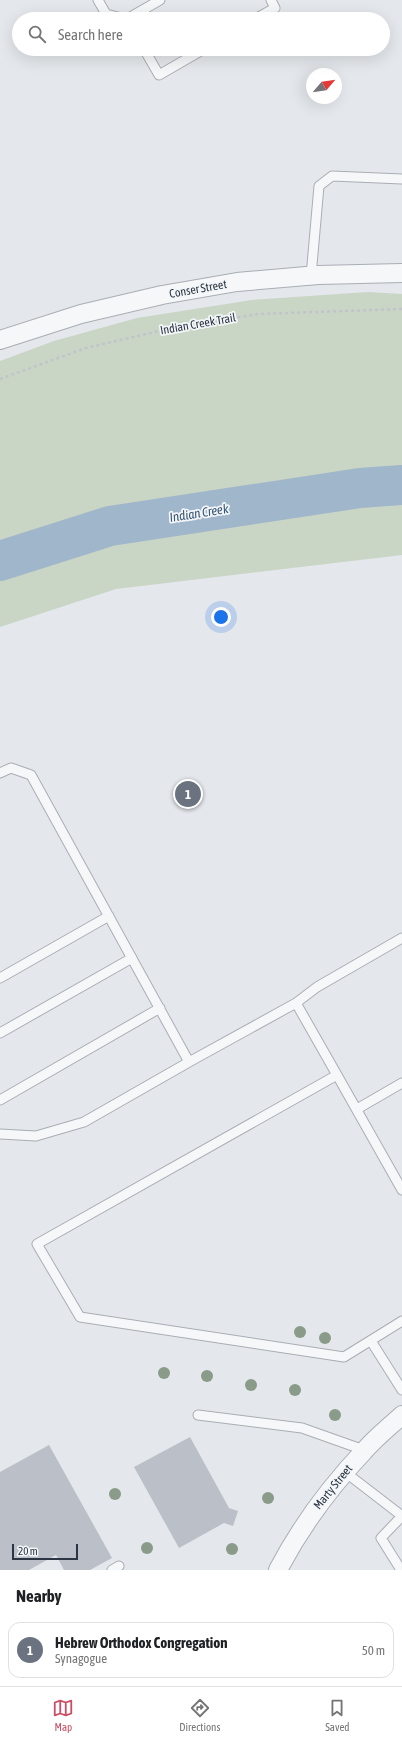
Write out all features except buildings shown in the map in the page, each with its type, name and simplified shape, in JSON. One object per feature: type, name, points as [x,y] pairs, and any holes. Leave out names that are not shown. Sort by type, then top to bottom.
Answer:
[{"type":"street","name":"Conser Street","points":[[0,340],[82,314],[162,295],[237,282],[311,276],[402,273]]},
{"type":"street","name":"Marty Street","points":[[278,1570],[294,1540],[317,1506],[364,1450],[402,1415]]},
{"type":"lane","points":[[98,0],[105,12]]},
{"type":"lane","points":[[139,12],[160,0]]},
{"type":"lane","points":[[268,12],[275,8],[271,0]]},
{"type":"lane","points":[[148,56],[159,75],[192,56]]},
{"type":"lane","points":[[311,276],[319,186],[332,176],[402,179]]},
{"type":"lane","points":[[0,773],[11,768],[31,775],[189,1062]]},
{"type":"lane","points":[[0,978],[109,916]]},
{"type":"lane","points":[[0,1134],[36,1136],[84,1122],[296,1003],[317,987],[402,938]]},
{"type":"lane","points":[[0,1033],[132,958]]},
{"type":"lane","points":[[296,1003],[402,1190]]},
{"type":"lane","points":[[0,1100],[160,1008]]},
{"type":"lane","points":[[337,1075],[37,1244],[80,1317],[344,1357],[402,1321]]},
{"type":"lane","points":[[357,1109],[402,1084]]},
{"type":"lane","points":[[372,1341],[402,1390]]},
{"type":"lane","points":[[198,1415],[302,1428],[364,1450]]},
{"type":"lane","points":[[346,1472],[402,1516],[381,1538],[401,1570]]},
{"type":"path","name":"Indian Creek Trail","points":[[0,378],[86,348],[172,328],[258,314],[402,309]]},
{"type":"green space","points":[[368,292],[402,294],[402,555],[116,589],[0,627],[0,361],[54,341],[137,318],[252,300]]},
{"type":"waterway","name":"Indian Creek","points":[[0,561],[110,526],[360,488],[402,485]]},
{"type":"place","name":"Hebrew Orthodox Congregation","points":[[188,794]]}]
